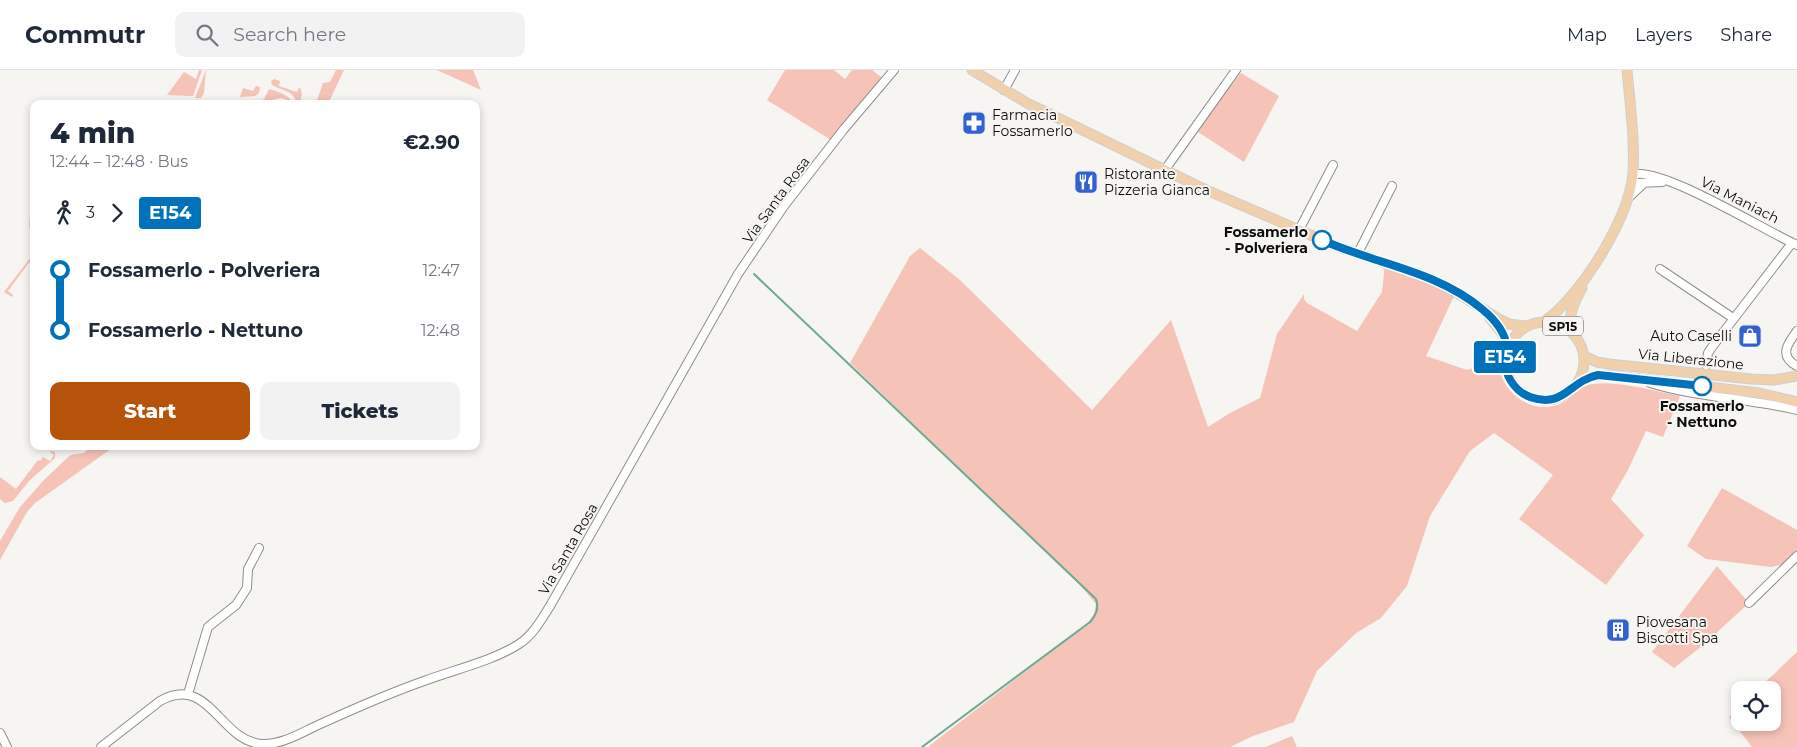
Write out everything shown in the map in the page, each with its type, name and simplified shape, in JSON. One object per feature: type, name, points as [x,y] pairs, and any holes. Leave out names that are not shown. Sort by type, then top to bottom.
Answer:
[{"type":"main road","name":"SP15","points":[[972,70],[1055,118],[1164,171],[1336,246],[1430,279],[1456,292],[1509,324],[1526,326],[1545,321],[1557,323],[1568,328],[1576,337],[1584,356]]},
{"type":"main road","points":[[1576,337],[1570,323],[1572,310],[1590,272],[1609,241],[1621,216],[1632,176],[1634,155],[1627,70]]},
{"type":"main road","points":[[1545,321],[1560,308],[1590,272]]},
{"type":"main road","name":"SP15","points":[[1482,309],[1502,333],[1507,348]]},
{"type":"main road","name":"SP15","points":[[1526,326],[1518,332],[1507,348],[1505,359],[1508,376],[1518,390],[1538,400],[1549,400],[1569,392],[1577,384]]},
{"type":"main road","points":[[1577,384],[1584,366],[1584,356]]},
{"type":"main road","name":"Via Liberazione","points":[[1584,356],[1597,362],[1608,364],[1710,376],[1774,380],[1797,376]]},
{"type":"main road","name":"Via Liberazione","points":[[1577,384],[1583,379],[1598,375],[1750,392],[1797,402]]},
{"type":"street","name":"Via Santa Rosa","points":[[188,694],[198,698],[240,736],[256,743],[271,744],[282,741],[395,691],[503,653],[520,643],[535,629],[550,606],[738,274],[784,206],[844,129],[894,70]]},
{"type":"street","points":[[1004,90],[1015,70]]},
{"type":"street","points":[[1164,171],[1236,70]]},
{"type":"street","points":[[1634,155],[1639,167],[1645,173]]},
{"type":"street","points":[[1299,230],[1333,165]]},
{"type":"street","name":"Via Maniach","points":[[1669,181],[1637,183],[1632,176],[1645,173],[1669,181],[1794,244]]},
{"type":"street","points":[[1627,199],[1644,183]]},
{"type":"street","points":[[1358,253],[1392,186]]},
{"type":"street","points":[[1706,365],[1708,353],[1712,346],[1794,244]]},
{"type":"street","points":[[1660,269],[1733,318]]},
{"type":"street","points":[[1797,331],[1788,343],[1786,350],[1790,361],[1797,366]]},
{"type":"street","name":"Via Liberazione","points":[[1639,379],[1683,391],[1764,402],[1797,410]]},
{"type":"street","points":[[101,747],[160,701],[169,696],[188,694],[208,627],[236,605],[247,588],[248,569],[260,548]]},
{"type":"street","points":[[1749,603],[1797,556]]},
{"type":"street","points":[[0,732],[7,747]]},
{"type":"shaded area","points":[[199,70],[202,70],[193,96],[167,95],[184,72],[196,79]]},
{"type":"shaded area","points":[[206,70],[204,93],[201,98],[195,98]]},
{"type":"shaded area","points":[[336,70],[344,70],[330,100],[317,100],[323,83],[330,82]]},
{"type":"shaded area","points":[[437,70],[473,70],[481,90]]},
{"type":"shaded area","points":[[785,70],[834,70],[845,79],[852,70],[872,70],[885,80],[834,142],[767,100]]},
{"type":"shaded area","points":[[1241,73],[1279,96],[1244,162],[1195,130]]},
{"type":"shaded area","points":[[274,79],[280,81],[279,86],[297,92],[299,87],[302,93],[300,100],[295,100],[290,93],[272,85],[271,81]]},
{"type":"shaded area","points":[[256,86],[260,87],[259,93],[255,96],[240,97],[243,88],[253,91]]},
{"type":"shaded area","points":[[269,89],[279,92],[290,100],[279,98],[262,100]]},
{"type":"shaded area","points":[[920,248],[960,280],[1092,410],[1171,320],[1208,427],[1230,413],[1260,398],[1277,334],[1304,294],[1304,299],[1307,303],[1357,331],[1382,292],[1385,263],[1456,292],[1426,356],[1467,370],[1498,361],[1504,382],[1518,398],[1528,404],[1538,407],[1549,407],[1560,404],[1588,385],[1603,383],[1613,383],[1680,396],[1663,437],[1646,431],[1628,470],[1611,499],[1644,535],[1606,585],[1519,519],[1553,475],[1494,433],[1470,451],[1430,516],[1407,586],[1381,618],[1356,633],[1317,671],[1294,722],[1253,736],[1230,747],[930,747],[1088,623],[1094,614],[1096,604],[1080,585],[850,363],[910,256]]},
{"type":"shaded area","points":[[30,258],[30,261],[8,291],[13,295],[12,297],[4,292]]},
{"type":"shaded area","points":[[87,450],[109,450],[35,503],[27,512],[0,560],[0,541],[20,507],[66,459],[71,455],[84,453]]},
{"type":"shaded area","points":[[51,451],[55,452],[55,458],[30,480],[13,501],[5,503],[0,499],[0,477],[16,489],[38,460],[40,461],[43,457],[50,461],[54,455]]},
{"type":"shaded area","points":[[1722,488],[1797,530],[1797,553],[1789,563],[1771,567],[1706,559],[1687,546]]},
{"type":"shaded area","points":[[1717,566],[1749,603],[1702,646],[1674,668],[1652,652]]},
{"type":"shaded area","points":[[1797,652],[1797,747],[1752,747],[1740,731],[1781,731],[1781,681],[1766,681]]},
{"type":"shaded area","points":[[1292,736],[1297,747],[1265,747]]},
{"type":"waterway","points":[[754,274],[1096,599],[1096,612],[1090,622],[922,747]]},
{"type":"bus line","name":"E154","points":[[1322,240],[1430,279],[1456,292],[1482,309],[1494,321],[1502,333],[1507,348],[1505,359],[1510,381],[1527,396],[1538,400],[1560,397],[1569,392],[1583,379],[1598,375],[1702,386]]},
{"type":"place","name":"Farmacia Fossamerlo","points":[[974,123]]},
{"type":"place","name":"Ristorante Pizzeria Gianca","points":[[1086,182]]},
{"type":"place","name":"Fossamerlo - Polveriera","points":[[1322,240]]},
{"type":"place","name":"Auto Caselli","points":[[1750,336]]},
{"type":"place","name":"Fossamerlo - Nettuno","points":[[1702,386]]},
{"type":"place","name":"Piovesana Biscotti Spa","points":[[1618,630]]}]
